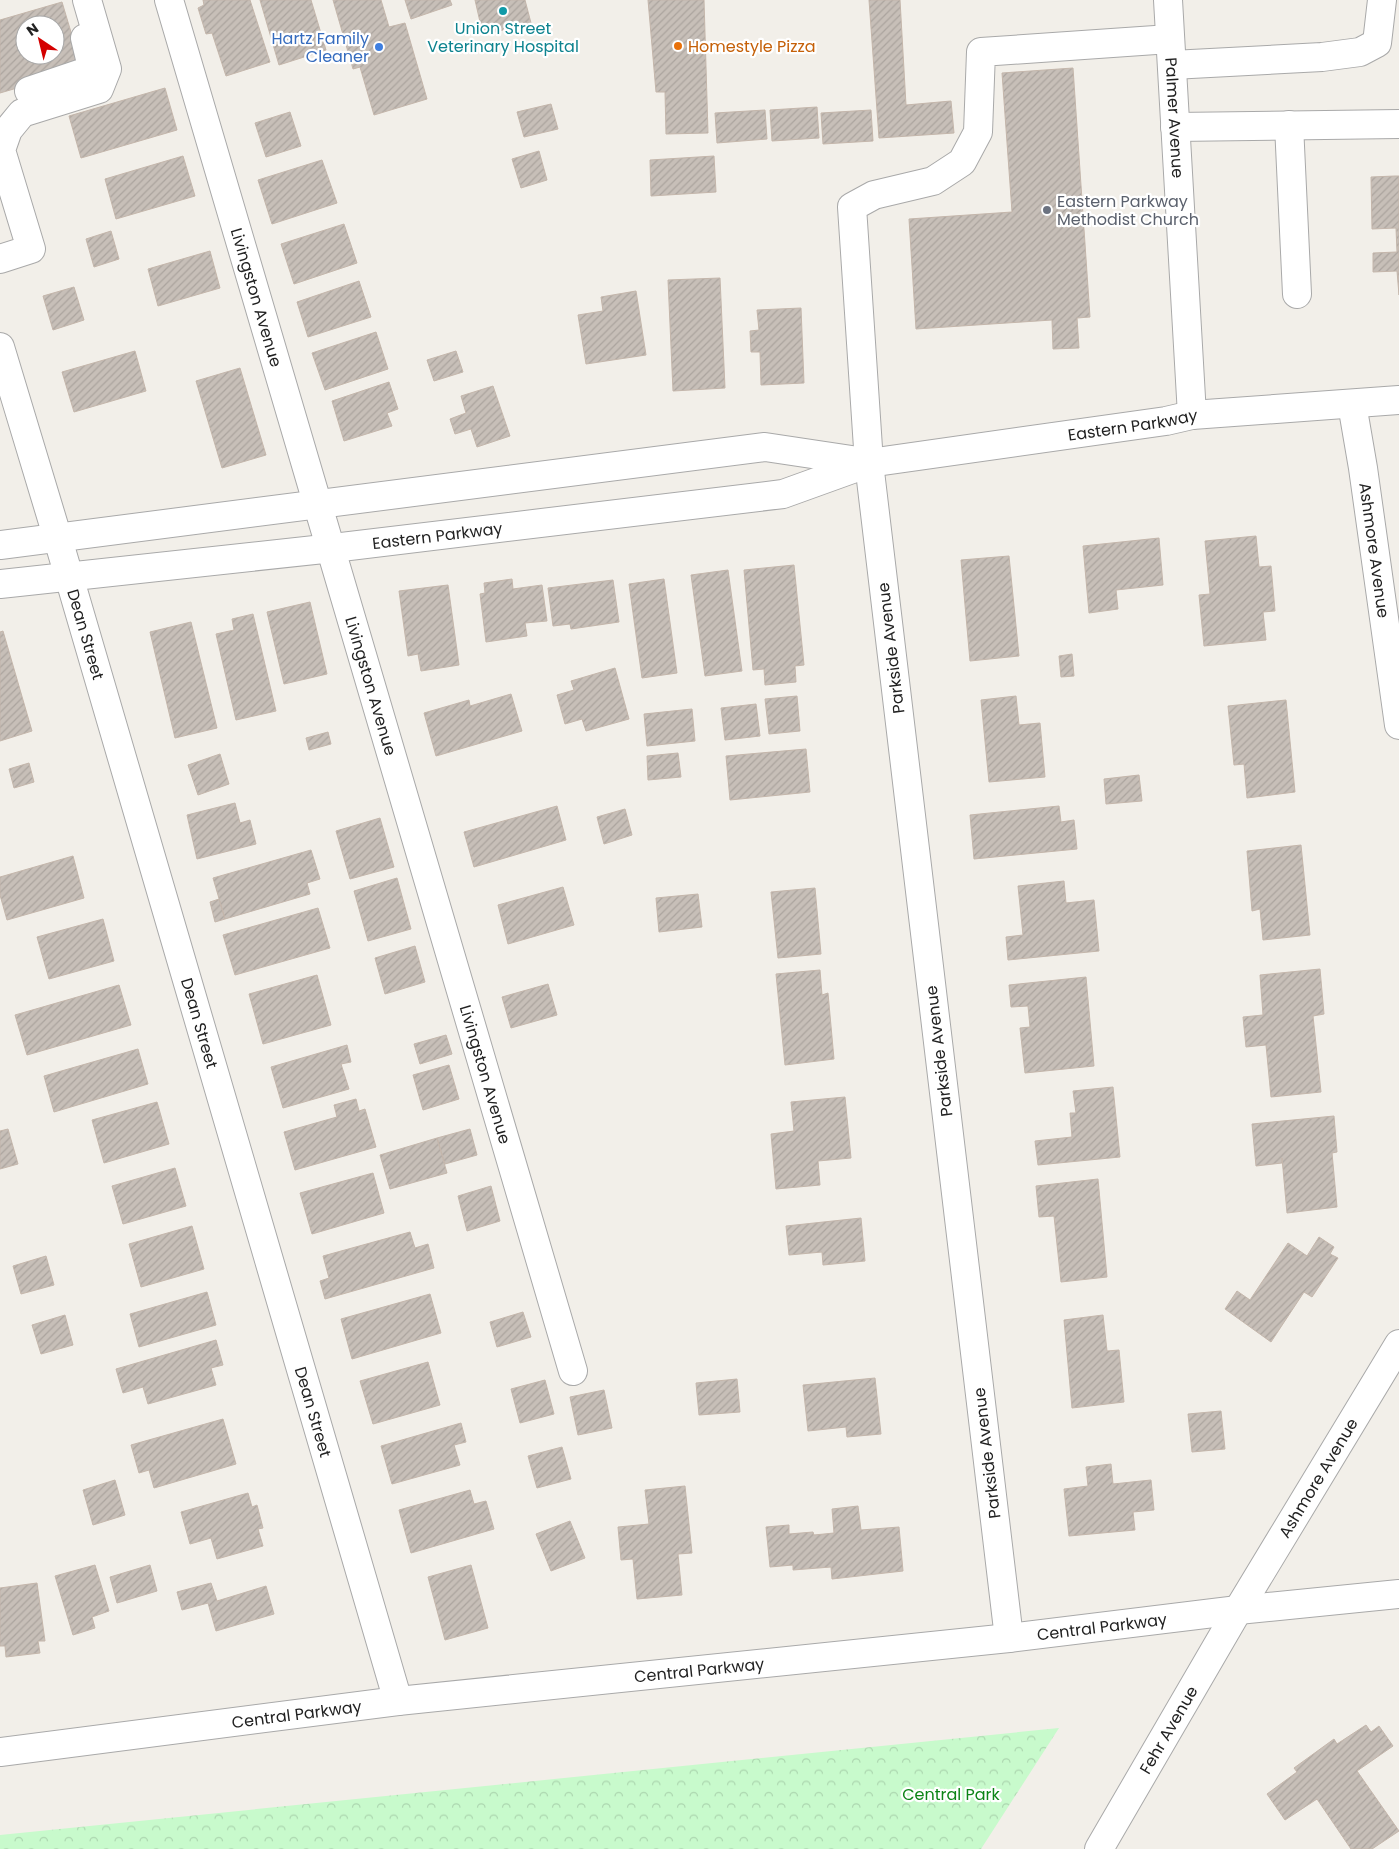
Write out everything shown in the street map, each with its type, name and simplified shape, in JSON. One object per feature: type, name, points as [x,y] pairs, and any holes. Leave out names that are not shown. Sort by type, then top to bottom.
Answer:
[{"type":"street","points":[[0,116],[8,106],[27,91],[88,72],[91,63],[75,0]]},
{"type":"street","points":[[7,256],[32,249],[1,150],[8,130],[22,113],[99,89],[107,68],[87,0]]},
{"type":"street","name":"Livingston Avenue","points":[[169,0],[318,505],[333,548],[574,1371]]},
{"type":"street","name":"Palmer Avenue","points":[[1168,0],[1192,415]]},
{"type":"street","points":[[1171,52],[1322,57],[1360,52],[1377,43],[1382,0]]},
{"type":"street","name":"Parkside Avenue","points":[[1009,1638],[869,462],[852,207],[874,195],[933,180],[962,162],[978,132],[981,52],[1171,52]]},
{"type":"street","points":[[1175,127],[1399,124]]},
{"type":"street","points":[[1289,125],[1297,294]]},
{"type":"street","points":[[0,191],[13,235],[7,256]]},
{"type":"street","name":"Dean Street","points":[[0,346],[398,1701]]},
{"type":"street","name":"Eastern Parkway","points":[[0,584],[333,548],[783,494],[869,462],[1166,422],[1192,415],[1399,400]]},
{"type":"street","name":"Ashmore Avenue","points":[[1352,404],[1363,468],[1399,725]]},
{"type":"street","name":"Eastern Parkway","points":[[0,545],[765,448],[869,462]]},
{"type":"street","name":"Ashmore Avenue","points":[[1238,1610],[1399,1344]]},
{"type":"street","name":"Central Parkway","points":[[0,1752],[398,1701],[1009,1638],[1238,1610],[1399,1594]]},
{"type":"street","name":"Fehr Avenue","points":[[1098,1849],[1238,1610]]},
{"type":"green space","name":"Central Park","points":[[1059,1728],[981,1849],[0,1849],[0,1835]]},
{"type":"building","points":[[203,0],[250,0],[270,62],[226,76],[212,33],[206,34],[198,8],[204,5]]},
{"type":"building","points":[[260,0],[311,0],[326,50],[279,65]]},
{"type":"building","name":"Hartz Family Cleaner","points":[[333,0],[381,0],[389,27],[405,23],[427,99],[374,115],[360,67],[353,69]]},
{"type":"building","points":[[405,0],[450,0],[452,5],[411,19]]},
{"type":"building","name":"Union Street Veterinary Hospital","points":[[475,0],[525,0],[531,23],[483,35]]},
{"type":"building","name":"Homestyle Pizza","points":[[648,0],[704,0],[708,133],[666,134],[665,92],[656,92]]},
{"type":"building","points":[[869,0],[900,0],[906,105],[951,101],[954,133],[879,138]]},
{"type":"building","points":[[62,2],[82,69],[0,93],[0,20],[15,16],[15,65],[65,65],[65,15],[17,15]]},
{"type":"building","name":"Eastern Parkway Methodist Church","points":[[1073,68],[1090,317],[1077,318],[1079,348],[1053,349],[1052,320],[916,329],[909,219],[1012,212],[1002,73]]},
{"type":"building","points":[[165,88],[177,130],[81,158],[69,116]]},
{"type":"building","points":[[551,104],[558,129],[524,137],[517,112]]},
{"type":"building","points":[[817,107],[819,138],[772,141],[770,110]]},
{"type":"building","points":[[765,110],[767,139],[717,143],[715,113]]},
{"type":"building","points":[[871,110],[873,141],[823,144],[821,113]]},
{"type":"building","points":[[290,112],[301,146],[266,157],[255,123]]},
{"type":"building","points":[[539,151],[547,180],[521,188],[512,159]]},
{"type":"building","points":[[183,156],[195,196],[116,219],[105,179]]},
{"type":"building","points":[[714,156],[716,192],[651,196],[650,160]]},
{"type":"building","points":[[322,160],[337,203],[272,224],[258,180]]},
{"type":"building","points":[[1399,176],[1399,295],[1397,271],[1373,272],[1373,253],[1397,252],[1396,228],[1372,229],[1371,177]]},
{"type":"building","points":[[344,224],[357,263],[294,284],[281,244]]},
{"type":"building","points":[[111,231],[119,259],[94,267],[86,239]]},
{"type":"building","points":[[210,251],[220,288],[158,306],[148,269]]},
{"type":"building","points":[[720,278],[725,388],[673,391],[668,280]]},
{"type":"building","points":[[359,281],[371,317],[308,337],[297,302]]},
{"type":"building","points":[[74,287],[84,320],[53,330],[43,296]]},
{"type":"building","points":[[636,291],[646,355],[586,364],[578,315],[603,311],[601,297]]},
{"type":"building","points":[[801,308],[804,383],[761,385],[760,352],[751,352],[750,331],[759,330],[757,310]]},
{"type":"building","points":[[376,332],[388,369],[325,390],[312,353]]},
{"type":"building","points":[[135,351],[146,391],[74,412],[62,372]]},
{"type":"building","points":[[456,351],[463,372],[434,381],[427,360]]},
{"type":"building","points":[[240,368],[266,455],[222,468],[196,381]]},
{"type":"building","points":[[389,382],[398,409],[387,413],[392,426],[344,441],[332,401]]},
{"type":"building","points":[[493,386],[510,436],[477,447],[471,429],[455,434],[450,419],[466,413],[461,396]]},
{"type":"building","points":[[1256,536],[1259,567],[1271,566],[1275,611],[1263,612],[1266,640],[1204,646],[1199,595],[1210,594],[1205,541]]},
{"type":"building","points":[[1159,538],[1163,585],[1116,590],[1118,609],[1089,613],[1083,546]]},
{"type":"building","points":[[1009,556],[1019,656],[970,661],[961,560]]},
{"type":"building","points":[[794,565],[804,665],[795,666],[796,682],[765,685],[764,669],[753,670],[744,570]]},
{"type":"building","points":[[728,570],[742,671],[705,676],[691,575]]},
{"type":"building","points":[[512,579],[513,589],[542,585],[547,621],[525,623],[527,636],[486,642],[480,594],[485,593],[484,583]]},
{"type":"building","points":[[664,579],[677,673],[642,678],[629,584]]},
{"type":"building","points":[[613,580],[619,622],[571,629],[570,624],[553,626],[548,588]]},
{"type":"building","points":[[448,585],[459,665],[421,671],[418,654],[408,656],[399,591]]},
{"type":"building","points":[[310,602],[327,674],[284,684],[267,612]]},
{"type":"building","points":[[253,614],[276,711],[236,720],[216,634],[234,630],[232,619]]},
{"type":"building","points":[[191,622],[217,728],[175,738],[150,632]]},
{"type":"building","points":[[3,631],[32,731],[0,741],[0,632]]},
{"type":"building","points":[[1072,654],[1074,676],[1061,677],[1059,656]]},
{"type":"building","points":[[615,668],[629,719],[586,731],[582,719],[565,724],[557,695],[574,690],[571,681]]},
{"type":"building","points":[[511,694],[522,731],[436,756],[424,713],[469,700],[470,706]]},
{"type":"building","points":[[797,696],[800,731],[769,734],[765,699]]},
{"type":"building","points":[[1016,696],[1019,725],[1040,723],[1045,777],[989,782],[981,700]]},
{"type":"building","points":[[1286,700],[1295,792],[1247,798],[1244,764],[1234,765],[1228,706]]},
{"type":"building","points":[[756,704],[760,736],[725,740],[721,708]]},
{"type":"building","points":[[692,709],[695,741],[647,746],[644,714]]},
{"type":"building","points":[[328,732],[331,744],[309,750],[306,738]]},
{"type":"building","points":[[806,749],[810,792],[730,800],[726,756]]},
{"type":"building","points":[[678,753],[681,777],[648,780],[647,756]]},
{"type":"building","points":[[220,754],[229,784],[198,795],[188,765]]},
{"type":"building","points":[[29,763],[34,782],[14,788],[9,769]]},
{"type":"building","points":[[1139,775],[1142,801],[1106,804],[1104,779]]},
{"type":"building","points":[[235,803],[240,823],[250,820],[256,844],[197,859],[187,815]]},
{"type":"building","points":[[557,806],[566,840],[474,867],[464,832]]},
{"type":"building","points":[[1059,806],[1061,822],[1074,820],[1077,849],[974,859],[970,815]]},
{"type":"building","points":[[625,809],[632,835],[604,844],[597,817]]},
{"type":"building","points":[[380,818],[394,867],[350,879],[336,831]]},
{"type":"building","points":[[1301,845],[1310,935],[1263,940],[1260,909],[1252,911],[1247,851]]},
{"type":"building","points":[[311,850],[320,879],[307,883],[310,894],[225,919],[213,878]]},
{"type":"building","points":[[73,856],[84,898],[7,920],[0,895],[0,877]]},
{"type":"building","points":[[397,878],[411,929],[368,941],[354,891]]},
{"type":"building","points":[[1064,881],[1066,903],[1094,900],[1099,951],[1008,960],[1006,937],[1023,935],[1018,886]]},
{"type":"building","points":[[563,887],[574,925],[508,944],[498,905]]},
{"type":"building","points":[[815,888],[821,954],[778,958],[771,892]]},
{"type":"building","points":[[698,894],[702,927],[659,932],[656,898]]},
{"type":"building","points":[[219,899],[225,919],[215,922],[210,902]]},
{"type":"building","points":[[318,908],[330,948],[235,975],[223,935]]},
{"type":"building","points":[[103,919],[114,961],[49,979],[37,937]]},
{"type":"building","points":[[415,946],[425,982],[385,994],[375,958]]},
{"type":"building","points":[[1320,969],[1324,1014],[1313,1016],[1321,1092],[1271,1097],[1266,1045],[1246,1047],[1243,1017],[1263,1015],[1260,975]]},
{"type":"building","points":[[820,970],[822,995],[828,993],[834,1059],[785,1065],[776,974]]},
{"type":"building","points":[[317,975],[331,1025],[263,1044],[249,994]]},
{"type":"building","points":[[1086,977],[1094,1066],[1025,1073],[1020,1028],[1030,1027],[1028,1006],[1011,1007],[1009,985]]},
{"type":"building","points":[[548,984],[557,1015],[511,1028],[502,997]]},
{"type":"building","points":[[119,985],[131,1025],[27,1055],[15,1015]]},
{"type":"building","points":[[446,1035],[452,1054],[420,1064],[414,1044]]},
{"type":"building","points":[[347,1045],[351,1062],[341,1064],[349,1089],[283,1108],[271,1067]]},
{"type":"building","points":[[138,1049],[148,1084],[54,1112],[44,1076]]},
{"type":"building","points":[[449,1065],[459,1099],[423,1110],[413,1075]]},
{"type":"building","points":[[1113,1087],[1120,1157],[1038,1165],[1035,1141],[1072,1137],[1070,1113],[1076,1113],[1073,1091]]},
{"type":"building","points":[[845,1097],[851,1158],[818,1161],[820,1185],[776,1189],[771,1134],[794,1131],[791,1102]]},
{"type":"building","points":[[356,1099],[359,1111],[365,1109],[376,1147],[295,1170],[284,1132],[337,1117],[334,1105]]},
{"type":"building","points":[[157,1102],[169,1144],[104,1163],[92,1120]]},
{"type":"building","points":[[1334,1116],[1337,1152],[1332,1153],[1337,1207],[1287,1213],[1282,1158],[1282,1163],[1256,1166],[1252,1124]]},
{"type":"building","points":[[8,1129],[18,1164],[0,1169],[0,1131]]},
{"type":"building","points":[[470,1129],[477,1155],[445,1164],[437,1138]]},
{"type":"building","points":[[437,1138],[447,1173],[390,1189],[380,1155]]},
{"type":"building","points":[[175,1168],[186,1206],[123,1224],[112,1186]]},
{"type":"building","points":[[373,1173],[384,1213],[312,1234],[300,1193]]},
{"type":"building","points":[[1098,1179],[1107,1277],[1061,1282],[1054,1216],[1039,1217],[1036,1186]]},
{"type":"building","points":[[491,1186],[500,1221],[467,1231],[458,1196]]},
{"type":"building","points":[[861,1218],[865,1261],[823,1265],[822,1252],[789,1255],[786,1226]]},
{"type":"building","points":[[192,1226],[204,1269],[141,1287],[129,1244]]},
{"type":"building","points":[[410,1232],[415,1248],[428,1244],[434,1268],[325,1299],[320,1281],[329,1278],[323,1256]]},
{"type":"building","points":[[1319,1237],[1334,1247],[1330,1254],[1338,1258],[1312,1297],[1304,1292],[1271,1342],[1225,1309],[1237,1291],[1250,1300],[1288,1243],[1307,1256]]},
{"type":"building","points":[[46,1256],[54,1285],[21,1294],[13,1266]]},
{"type":"building","points":[[207,1292],[216,1325],[139,1347],[130,1314]]},
{"type":"building","points":[[430,1294],[441,1333],[352,1359],[341,1319]]},
{"type":"building","points":[[523,1312],[531,1337],[497,1347],[490,1322]]},
{"type":"building","points":[[65,1315],[73,1345],[41,1354],[32,1325]]},
{"type":"building","points":[[1103,1315],[1107,1351],[1119,1350],[1124,1402],[1072,1408],[1064,1320]]},
{"type":"building","points":[[216,1340],[223,1365],[211,1368],[216,1385],[148,1404],[143,1387],[123,1393],[116,1369]]},
{"type":"building","points":[[428,1362],[440,1405],[373,1424],[360,1381]]},
{"type":"building","points":[[875,1378],[881,1434],[847,1437],[846,1427],[808,1431],[803,1385]]},
{"type":"building","points":[[737,1379],[740,1412],[699,1415],[696,1383]]},
{"type":"building","points":[[545,1380],[554,1414],[520,1423],[511,1389]]},
{"type":"building","points":[[604,1390],[612,1428],[578,1435],[570,1397]]},
{"type":"building","points":[[1221,1411],[1225,1449],[1192,1452],[1188,1414]]},
{"type":"building","points":[[223,1419],[236,1464],[154,1488],[149,1470],[139,1473],[131,1445]]},
{"type":"building","points":[[461,1423],[466,1442],[454,1445],[460,1465],[392,1484],[381,1446]]},
{"type":"building","points":[[562,1447],[571,1479],[537,1488],[528,1456]]},
{"type":"building","points":[[1111,1464],[1113,1484],[1151,1480],[1154,1510],[1133,1512],[1135,1530],[1069,1536],[1064,1489],[1088,1486],[1086,1467]]},
{"type":"building","points":[[115,1480],[125,1515],[93,1525],[83,1490]]},
{"type":"building","points":[[685,1486],[692,1553],[678,1554],[682,1595],[637,1599],[633,1559],[621,1560],[618,1527],[649,1524],[645,1490]]},
{"type":"building","points":[[470,1490],[474,1504],[486,1501],[494,1529],[411,1553],[399,1510]]},
{"type":"building","points":[[248,1493],[252,1507],[257,1505],[263,1528],[258,1529],[263,1546],[217,1559],[211,1538],[190,1544],[181,1512]]},
{"type":"building","points":[[858,1506],[861,1530],[899,1527],[903,1571],[832,1579],[831,1567],[793,1570],[793,1565],[770,1567],[766,1527],[789,1525],[789,1534],[813,1532],[814,1535],[834,1533],[832,1509]]},
{"type":"building","points":[[570,1521],[585,1558],[551,1571],[536,1534]]},
{"type":"building","points":[[95,1565],[109,1611],[92,1617],[95,1628],[73,1635],[55,1576]]},
{"type":"building","points":[[150,1565],[157,1591],[117,1603],[110,1577]]},
{"type":"building","points":[[471,1565],[488,1628],[445,1640],[428,1577]]},
{"type":"building","points":[[37,1583],[45,1641],[38,1641],[40,1653],[6,1657],[5,1646],[0,1646],[0,1588]]},
{"type":"building","points":[[211,1583],[217,1601],[266,1586],[274,1614],[216,1631],[208,1603],[182,1610],[177,1592]]},
{"type":"building","points":[[1366,1725],[1371,1732],[1379,1726],[1393,1746],[1357,1771],[1399,1831],[1372,1849],[1351,1849],[1317,1799],[1285,1820],[1267,1794],[1297,1772],[1294,1768],[1334,1739],[1337,1744]]},
{"type":"place","name":"Union Street Veterinary Hospital","points":[[503,11]]},
{"type":"place","name":"Homestyle Pizza","points":[[678,46]]},
{"type":"place","name":"Hartz Family Cleaner","points":[[379,47]]},
{"type":"place","name":"Eastern Parkway Methodist Church","points":[[1047,210]]}]
